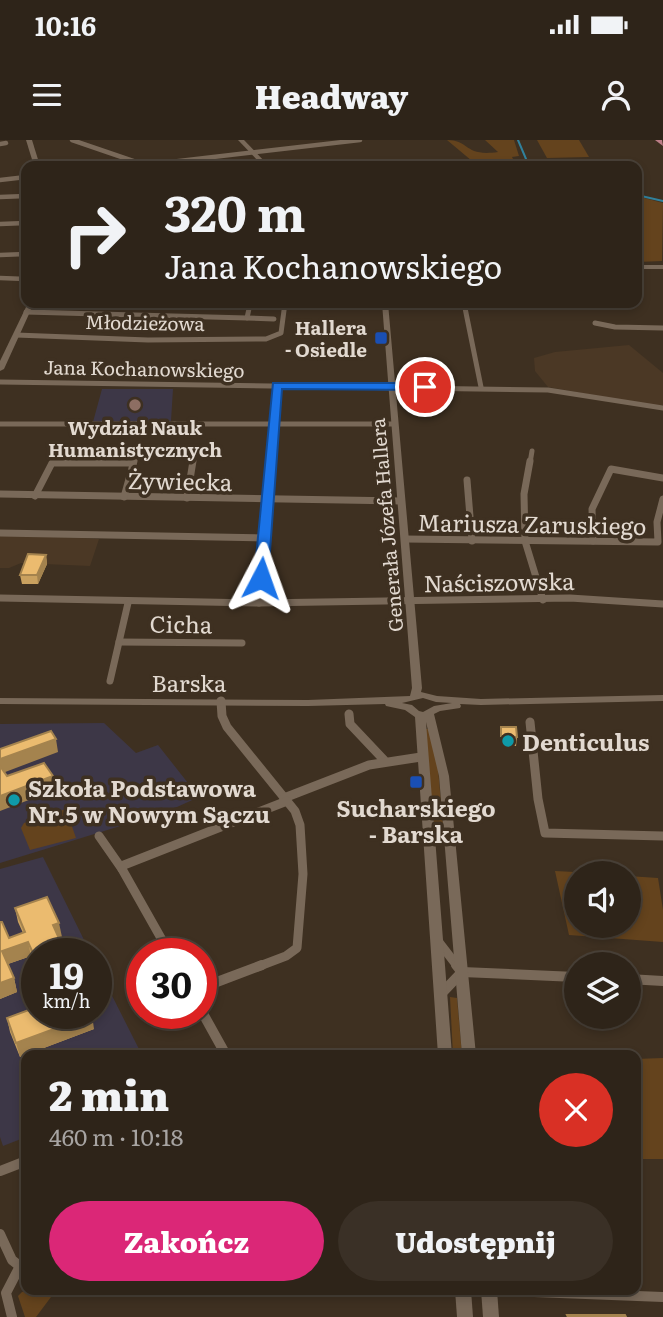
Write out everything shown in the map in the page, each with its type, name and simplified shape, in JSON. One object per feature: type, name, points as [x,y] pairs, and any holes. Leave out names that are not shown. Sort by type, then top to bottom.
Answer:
[{"type":"main road","points":[[658,140],[663,144]]},
{"type":"street","points":[[72,140],[131,161]]},
{"type":"street","points":[[241,140],[261,161]]},
{"type":"street","points":[[183,161],[360,140]]},
{"type":"street","points":[[27,141],[35,161]]},
{"type":"street","points":[[0,145],[6,143]]},
{"type":"street","points":[[0,180],[21,178]]},
{"type":"street","points":[[0,197],[21,196]]},
{"type":"street","points":[[0,224],[21,223]]},
{"type":"street","points":[[0,255],[21,254]]},
{"type":"street","points":[[642,267],[663,267]]},
{"type":"street","points":[[0,278],[21,279]]},
{"type":"street","points":[[0,369],[28,308]]},
{"type":"street","points":[[247,318],[249,308]]},
{"type":"street","name":"Młodzieżowa","points":[[16,335],[148,340],[274,338],[281,333],[284,308]]},
{"type":"street","name":"Generała Józefa Hallera","points":[[385,308],[416,661],[411,701]]},
{"type":"street","points":[[465,308],[481,387]]},
{"type":"street","points":[[26,313],[274,319]]},
{"type":"street","points":[[595,323],[615,327],[663,328]]},
{"type":"street","name":"Jana Kochanowskiego","points":[[0,382],[481,387],[548,390],[660,408]]},
{"type":"street","points":[[259,603],[277,385]]},
{"type":"street","points":[[660,408],[663,416]]},
{"type":"street","points":[[0,424],[394,424]]},
{"type":"street","points":[[124,497],[135,450],[139,447],[193,450],[187,498]]},
{"type":"street","points":[[532,451],[524,494],[525,541],[543,600]]},
{"type":"street","points":[[35,496],[52,463],[132,463]]},
{"type":"street","points":[[593,541],[592,509],[611,469],[663,478]]},
{"type":"street","points":[[467,480],[471,541]]},
{"type":"street","name":"Żywiecka","points":[[0,494],[401,501]]},
{"type":"street","name":"Mariusza Zaruskiego","points":[[405,539],[657,542],[657,522],[663,499]]},
{"type":"street","points":[[0,533],[263,538]]},
{"type":"street","name":"Naściszowska","points":[[0,598],[128,603],[605,599],[663,604]]},
{"type":"street","name":"Cicha","points":[[110,681],[128,603]]},
{"type":"street","name":"Cicha","points":[[119,642],[242,643]]},
{"type":"street","name":"Generała Józefa Hallera","points":[[416,661],[430,706]]},
{"type":"street","points":[[411,701],[430,706],[481,702],[663,698]]},
{"type":"street","name":"Barska","points":[[0,701],[411,701]]},
{"type":"street","points":[[217,982],[286,956],[297,948],[302,830],[295,811],[227,727],[222,716],[221,701]]},
{"type":"street","points":[[411,701],[430,706]]},
{"type":"street","points":[[430,706],[422,757],[445,1050]]},
{"type":"street","points":[[430,706],[444,776],[469,1050]]},
{"type":"street","points":[[349,714],[350,724],[384,760]]},
{"type":"street","points":[[530,723],[538,799],[545,833],[663,836]]},
{"type":"street","points":[[122,869],[132,860],[384,760],[402,756],[422,757]]},
{"type":"street","points":[[99,836],[122,869],[161,938]]},
{"type":"street","points":[[437,939],[462,972]]},
{"type":"street","points":[[462,972],[564,976]]},
{"type":"street","points":[[442,994],[462,972]]},
{"type":"street","points":[[641,980],[663,981]]},
{"type":"street","points":[[212,1029],[223,1050]]},
{"type":"street","points":[[0,1171],[21,1163]]},
{"type":"street","points":[[0,1234],[8,1255],[21,1267]]},
{"type":"street","points":[[12,1317],[3,1294],[21,1272]]},
{"type":"street","points":[[463,1295],[465,1317]]},
{"type":"street","points":[[489,1295],[491,1317]]},
{"type":"street","points":[[613,1295],[663,1297]]},
{"type":"shaded area","points":[[447,140],[487,153],[498,152],[485,140],[514,140],[519,156],[512,157],[514,161],[472,161]]},
{"type":"shaded area","points":[[537,140],[579,140],[589,157],[547,158]]},
{"type":"shaded area","points":[[642,197],[663,203],[662,261],[642,262]]},
{"type":"shaded area","points":[[629,345],[663,373],[663,405],[654,406],[548,387],[535,371],[534,358],[555,352]]},
{"type":"shaded area","name":"Wydział Nauk Humanistycznych","points":[[102,389],[173,389],[171,421],[93,422]]},
{"type":"shaded area","points":[[0,535],[99,539],[90,566],[21,563],[0,568]]},
{"type":"shaded area","points":[[104,723],[136,753],[158,745],[199,797],[166,812],[0,863],[0,724]]},
{"type":"shaded area","points":[[425,729],[430,729],[438,769],[443,825],[434,826]]},
{"type":"shaded area","points":[[66,809],[76,838],[30,850],[21,828],[24,823]]},
{"type":"shaded area","points":[[43,857],[83,938],[21,938],[21,1029],[112,1029],[112,996],[126,1023],[126,1029],[129,1029],[139,1050],[21,1050],[21,1139],[3,1146],[0,1137],[0,869]]},
{"type":"shaded area","points":[[555,871],[564,871],[564,912]]},
{"type":"shaded area","points":[[641,877],[658,878],[663,910],[663,942],[609,938],[641,938]]},
{"type":"shaded area","points":[[450,997],[457,998],[462,1050],[453,1050]]},
{"type":"shaded area","points":[[663,1058],[663,1159],[641,1159],[641,1059]]},
{"type":"shaded area","points":[[21,1293],[52,1295],[36,1317],[25,1317],[18,1296]]},
{"type":"building","points":[[28,554],[46,555],[37,575],[20,575]]},
{"type":"building","points":[[501,727],[516,727],[517,737],[501,736]]},
{"type":"building","points":[[51,731],[56,739],[0,759],[0,749]]},
{"type":"building","points":[[44,763],[53,776],[0,796],[0,766],[7,776]]},
{"type":"building","points":[[47,897],[59,923],[53,925],[59,938],[21,938],[21,944],[2,951],[14,978],[0,983],[0,922],[9,938],[25,932],[15,908]]},
{"type":"building","points":[[21,1013],[21,1029],[54,1029],[16,1043],[7,1018]]},
{"type":"building","points":[[567,1315],[625,1315],[626,1317],[568,1317]]},
{"type":"waterway","points":[[518,140],[527,161]]},
{"type":"waterway","points":[[642,196],[663,201]]},
{"type":"place","name":"Hallera - Osiedle","points":[[381,338]]},
{"type":"place","name":"Wydział Nauk Humanistycznych","points":[[135,405]]},
{"type":"place","name":"Denticulus","points":[[508,741]]},
{"type":"place","name":"Sucharskiego - Barska","points":[[416,782]]},
{"type":"place","name":"Szkoła Podstawowa Nr.5 w Nowym Sączu","points":[[14,800]]},
{"type":"route","points":[[261,578],[277,385],[425,387]]}]
